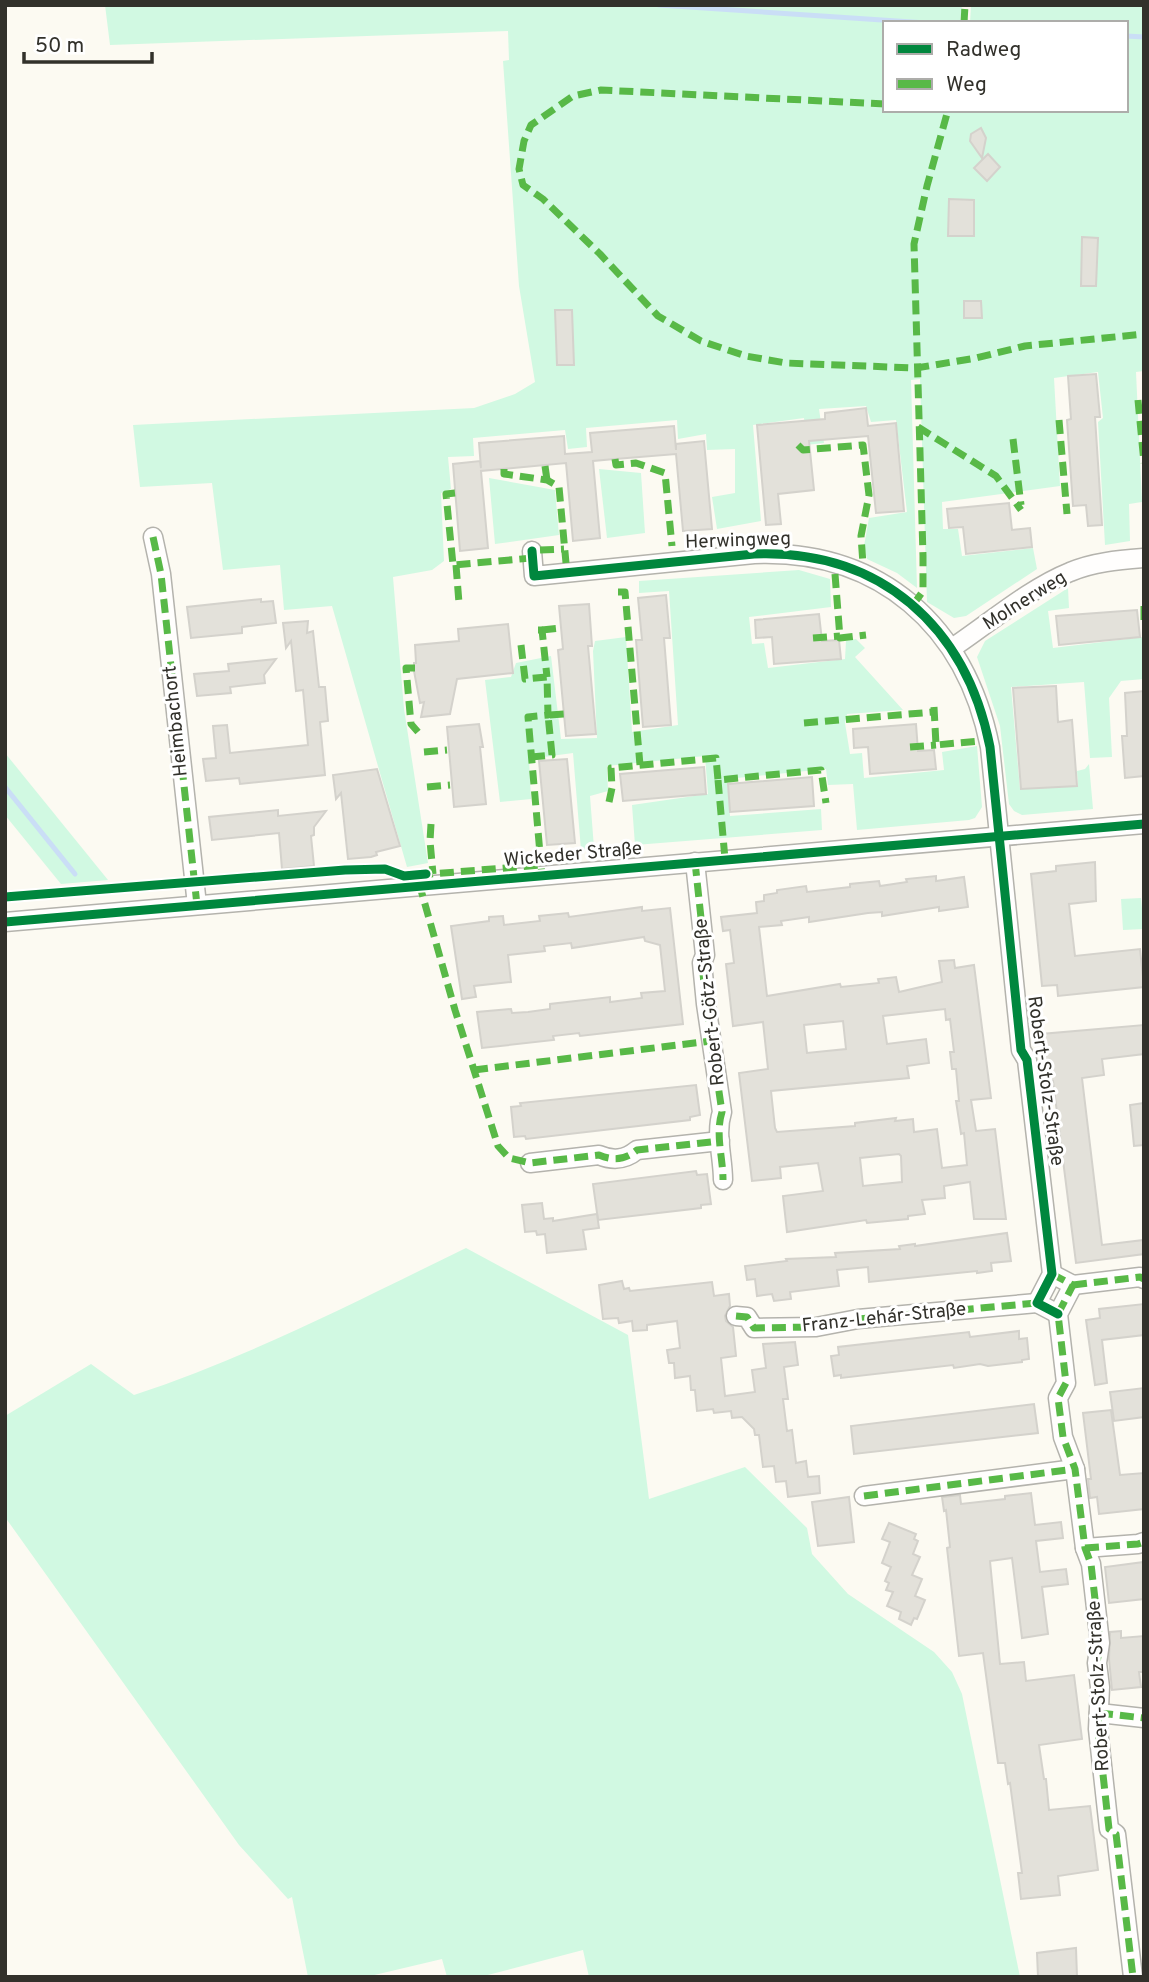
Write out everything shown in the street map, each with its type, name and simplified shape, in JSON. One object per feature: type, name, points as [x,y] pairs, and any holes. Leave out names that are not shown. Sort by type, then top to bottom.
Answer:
[{"type":"street","name":"Heimbachort","points":[[153,537],[161,574],[197,905]]},
{"type":"street","name":"Herwingweg","points":[[532,551],[534,576],[754,554],[786,554],[825,561],[856,571],[888,588],[930,621],[952,648],[965,672],[983,714],[990,747],[998,837]]},
{"type":"street","name":"Molnerweg","points":[[952,648],[1070,571],[1117,560],[1144,558]]},
{"type":"street","name":"Wickeder Straße","points":[[5,922],[1144,824]]},
{"type":"street","name":"Robert-Stolz-Straße","points":[[998,837],[1021,1050],[1027,1060],[1052,1274]]},
{"type":"street","name":"Robert-Götz-Straße","points":[[695,862],[705,955],[702,963],[706,1004],[722,1112],[718,1125],[723,1180]]},
{"type":"street","points":[[530,1163],[599,1155],[610,1160],[629,1157],[637,1150],[720,1141]]},
{"type":"street","points":[[1073,1285],[1058,1314],[1037,1303],[1052,1274],[1073,1285],[1140,1277],[1144,1279]]},
{"type":"street","name":"Franz-Lehár-Straße","points":[[736,1316],[747,1317],[754,1328],[816,1327],[858,1319],[1037,1303]]},
{"type":"street","name":"Robert-Stolz-Straße","points":[[1058,1314],[1066,1383],[1058,1398],[1063,1437],[1075,1469],[1085,1548],[1091,1564],[1100,1643],[1097,1663],[1100,1687],[1098,1729],[1109,1829],[1115,1834],[1133,1977]]},
{"type":"street","points":[[864,1496],[1075,1469]]},
{"type":"street","points":[[1085,1548],[1144,1542]]},
{"type":"street","points":[[1098,1713],[1144,1717]]},
{"type":"green space","points":[[105,5],[962,5],[960,21],[883,21],[883,112],[1128,112],[1128,21],[970,21],[971,5],[1144,5],[1144,371],[1136,372],[1142,502],[1129,504],[1130,541],[1105,545],[1098,422],[1103,418],[1098,372],[1054,378],[1060,486],[942,502],[943,529],[958,529],[962,556],[1033,548],[1037,569],[966,616],[954,618],[927,602],[920,379],[911,380],[917,588],[897,573],[867,559],[864,546],[869,518],[907,512],[896,420],[871,422],[866,406],[819,409],[824,443],[806,445],[804,418],[753,425],[761,521],[717,529],[712,497],[735,493],[735,449],[707,450],[706,434],[678,439],[677,420],[586,428],[587,447],[568,449],[565,430],[473,438],[474,456],[448,457],[451,489],[441,493],[444,561],[432,570],[393,577],[404,709],[428,863],[407,867],[332,606],[284,610],[280,565],[223,570],[212,483],[140,487],[133,425],[474,408],[515,394],[535,382],[519,286],[503,61],[509,60],[508,31],[110,45]]},
{"type":"green space","points":[[599,469],[641,473],[645,533],[607,538]]},
{"type":"green space","points":[[489,478],[555,490],[559,535],[495,544]]},
{"type":"green space","points":[[799,570],[830,579],[831,607],[749,617],[752,644],[764,643],[768,668],[845,659],[846,641],[856,639],[865,648],[855,657],[903,710],[847,714],[845,723],[850,754],[862,753],[864,778],[944,770],[942,752],[977,746],[982,807],[975,818],[857,830],[853,784],[828,785],[826,769],[727,779],[730,816],[821,809],[822,830],[635,845],[632,805],[708,794],[705,756],[607,766],[608,791],[590,796],[594,848],[581,850],[573,753],[529,759],[531,799],[500,802],[485,680],[511,677],[516,663],[551,656],[561,739],[597,738],[593,651],[595,641],[626,637],[632,732],[678,725],[669,591],[639,593],[639,581]]},
{"type":"green space","points":[[1068,588],[1069,608],[1048,611],[1053,648],[1144,637],[1144,679],[1121,681],[1109,698],[1112,757],[1090,758],[1084,682],[1011,687],[1020,789],[1078,786],[1077,771],[1085,769],[1089,764],[1093,809],[1022,815],[1014,811],[1009,804],[1000,726],[977,657],[985,641]]},
{"type":"green space","points":[[5,753],[108,880],[61,884],[5,815]]},
{"type":"green space","points":[[1141,898],[1144,929],[1123,930],[1121,899]]},
{"type":"green space","points":[[466,1248],[628,1335],[649,1499],[745,1467],[807,1528],[812,1554],[848,1594],[934,1652],[952,1672],[962,1694],[1020,1977],[589,1977],[583,1950],[480,1977],[447,1977],[442,1959],[366,1977],[308,1977],[292,1897],[288,1899],[239,1845],[5,1517],[5,1416],[91,1364],[134,1395],[177,1380],[302,1327]]},
{"type":"building","points":[[981,128],[986,138],[982,158],[970,141],[971,134]]},
{"type":"building","points":[[988,154],[1000,167],[987,181],[974,168]]},
{"type":"building","points":[[949,199],[974,200],[974,236],[948,236]]},
{"type":"building","points":[[1082,237],[1098,238],[1096,286],[1081,286]]},
{"type":"building","points":[[964,301],[981,301],[982,318],[964,318]]},
{"type":"building","points":[[555,310],[572,310],[574,365],[557,365]]},
{"type":"building","points":[[1096,374],[1100,417],[1095,417],[1102,525],[1088,526],[1086,505],[1073,506],[1067,420],[1071,419],[1068,376]]},
{"type":"building","points":[[866,408],[868,426],[896,423],[904,511],[876,513],[868,436],[809,441],[814,490],[778,494],[781,524],[766,525],[757,425],[825,419],[825,413]]},
{"type":"building","points":[[674,426],[676,450],[676,444],[704,441],[712,529],[683,531],[676,454],[615,459],[593,461],[600,538],[573,541],[566,463],[481,471],[488,548],[460,551],[453,464],[480,461],[481,468],[479,443],[564,436],[565,454],[592,452],[590,433]]},
{"type":"building","points":[[1009,503],[1012,530],[1030,528],[1032,547],[966,554],[963,527],[949,528],[947,509]]},
{"type":"building","points":[[666,595],[670,638],[664,638],[671,725],[643,727],[636,640],[642,640],[638,598]]},
{"type":"building","points":[[261,599],[261,602],[273,601],[276,623],[242,627],[242,633],[191,638],[187,607]]},
{"type":"building","points":[[589,604],[592,646],[588,646],[596,734],[566,736],[558,650],[563,649],[559,606]]},
{"type":"building","points":[[1137,610],[1140,637],[1059,645],[1056,616]]},
{"type":"building","points":[[819,614],[822,641],[839,640],[841,659],[774,664],[772,637],[756,638],[755,620]]},
{"type":"building","points":[[308,621],[307,633],[313,631],[319,687],[325,687],[328,721],[320,722],[325,775],[240,784],[239,778],[206,781],[203,759],[216,758],[213,726],[227,725],[230,753],[308,745],[303,690],[296,691],[291,641],[286,648],[283,623]]},
{"type":"building","points":[[508,624],[513,673],[457,679],[450,714],[421,717],[424,702],[420,703],[414,671],[415,645],[459,641],[458,629]]},
{"type":"building","points":[[276,659],[264,675],[265,683],[230,687],[231,693],[197,696],[194,674],[229,671],[228,664]]},
{"type":"building","points":[[1056,686],[1058,722],[1072,720],[1077,786],[1021,789],[1013,688]]},
{"type":"building","points":[[1144,691],[1144,776],[1125,778],[1122,736],[1127,736],[1125,693]]},
{"type":"building","points":[[479,724],[486,804],[454,807],[447,727]]},
{"type":"building","points":[[916,724],[918,751],[934,750],[936,769],[870,774],[868,747],[854,748],[853,729]]},
{"type":"building","points":[[567,759],[575,843],[547,845],[539,761]]},
{"type":"building","points":[[704,767],[706,794],[623,801],[620,774]]},
{"type":"building","points":[[377,769],[400,846],[376,852],[377,855],[371,857],[348,859],[341,793],[336,799],[333,775]]},
{"type":"building","points":[[812,777],[814,806],[730,812],[728,784]]},
{"type":"building","points":[[278,810],[278,816],[326,811],[311,836],[314,866],[282,869],[279,833],[212,840],[209,817]]},
{"type":"building","points":[[1095,862],[1096,901],[1069,904],[1075,956],[1140,949],[1144,987],[1058,996],[1057,985],[1042,986],[1031,874],[1056,871],[1056,866]]},
{"type":"building","points":[[936,876],[936,881],[964,877],[968,907],[939,911],[939,907],[882,916],[882,912],[868,913],[809,922],[809,917],[781,921],[782,925],[759,927],[767,996],[840,984],[841,987],[879,983],[878,979],[896,977],[899,992],[942,982],[939,961],[954,960],[955,968],[974,965],[991,1098],[971,1100],[976,1131],[995,1129],[1006,1219],[974,1219],[970,1182],[944,1186],[945,1198],[922,1200],[925,1214],[908,1216],[908,1219],[867,1223],[866,1220],[787,1232],[783,1196],[823,1191],[818,1163],[780,1167],[781,1178],[752,1181],[739,1073],[768,1069],[763,1022],[733,1026],[726,964],[734,963],[730,930],[723,931],[721,917],[757,913],[756,902],[764,901],[764,895],[777,893],[777,890],[806,886],[807,892],[879,881],[880,886],[907,882],[906,879]],"holes":[[[945,1009],[946,1020],[950,1019],[954,1052],[950,1052],[952,1069],[956,1069],[959,1101],[956,1101],[961,1134],[964,1133],[967,1165],[942,1168],[937,1129],[914,1132],[913,1119],[895,1121],[896,1118],[855,1123],[855,1126],[777,1132],[771,1091],[909,1078],[907,1066],[929,1063],[926,1039],[887,1044],[883,1016]],[[843,1021],[846,1049],[807,1053],[804,1025]],[[899,1154],[902,1182],[863,1186],[860,1158]]]},
{"type":"building","points":[[642,907],[642,911],[670,908],[683,1024],[580,1036],[579,1033],[553,1036],[554,1040],[482,1048],[477,1012],[511,1009],[512,1013],[528,1012],[550,1009],[550,1004],[610,997],[610,1002],[642,998],[641,993],[665,991],[660,945],[645,941],[644,937],[572,948],[571,943],[544,946],[545,951],[508,955],[511,982],[474,986],[476,997],[462,999],[451,926],[489,921],[489,917],[503,916],[504,925],[540,921],[539,916],[568,913],[569,917]]},
{"type":"building","points":[[1144,1025],[1144,1054],[1102,1059],[1104,1075],[1082,1078],[1102,1245],[1144,1240],[1144,1254],[1076,1263],[1053,1081],[1046,1082],[1041,1034]]},
{"type":"building","points":[[696,1085],[700,1115],[690,1117],[690,1120],[526,1139],[525,1136],[514,1137],[511,1107],[521,1106],[520,1103]]},
{"type":"building","points":[[1144,1103],[1144,1145],[1134,1146],[1130,1105]]},
{"type":"building","points":[[696,1171],[697,1175],[707,1174],[711,1204],[701,1205],[701,1208],[598,1220],[593,1184]]},
{"type":"building","points":[[542,1203],[544,1219],[553,1218],[553,1221],[597,1214],[599,1228],[583,1230],[586,1249],[547,1253],[545,1234],[525,1232],[522,1205]]},
{"type":"building","points":[[1007,1233],[1011,1261],[991,1263],[992,1271],[869,1282],[868,1267],[837,1270],[839,1286],[790,1292],[791,1299],[774,1301],[772,1294],[757,1296],[755,1279],[747,1280],[745,1266],[787,1261],[786,1259],[836,1257],[835,1253],[900,1249],[899,1246]]},
{"type":"building","points":[[622,1281],[624,1289],[629,1288],[630,1291],[712,1282],[714,1296],[729,1294],[730,1306],[725,1316],[726,1321],[733,1327],[736,1356],[721,1358],[725,1396],[755,1392],[752,1370],[766,1368],[763,1344],[795,1342],[798,1365],[784,1367],[788,1399],[783,1399],[787,1431],[792,1430],[796,1463],[806,1461],[808,1477],[819,1476],[820,1493],[788,1497],[786,1481],[776,1482],[774,1466],[763,1467],[759,1435],[755,1435],[754,1429],[742,1417],[732,1418],[731,1411],[697,1411],[695,1390],[691,1390],[690,1376],[675,1378],[674,1363],[669,1363],[667,1350],[680,1348],[677,1321],[647,1325],[647,1330],[633,1331],[632,1321],[619,1323],[618,1318],[603,1319],[599,1285]]},
{"type":"building","points":[[1144,1304],[1144,1335],[1102,1340],[1107,1383],[1095,1385],[1086,1320],[1100,1318],[1099,1309]]},
{"type":"building","points":[[1019,1331],[1019,1339],[1027,1338],[1029,1359],[1022,1362],[954,1368],[953,1365],[841,1378],[841,1375],[834,1376],[831,1356],[839,1355],[838,1347],[969,1332],[970,1337]]},
{"type":"building","points":[[1144,1388],[1144,1417],[1114,1421],[1110,1392]]},
{"type":"building","points":[[1034,1404],[1038,1433],[854,1454],[851,1426]]},
{"type":"building","points":[[1111,1410],[1120,1475],[1144,1473],[1144,1509],[1099,1514],[1097,1497],[1090,1498],[1088,1479],[1091,1479],[1083,1413]]},
{"type":"building","points":[[1031,1493],[1035,1525],[1061,1522],[1063,1538],[1036,1541],[1040,1572],[1066,1569],[1068,1584],[1042,1587],[1048,1634],[1022,1638],[1012,1558],[990,1561],[1000,1664],[1024,1662],[1026,1681],[1074,1675],[1082,1739],[1039,1745],[1049,1810],[1090,1806],[1098,1870],[1058,1876],[1060,1895],[1021,1899],[1018,1873],[1022,1873],[1010,1783],[1008,1784],[1005,1763],[998,1763],[983,1653],[959,1656],[947,1548],[950,1547],[942,1497],[960,1495],[961,1504]]},
{"type":"building","points":[[849,1497],[854,1542],[818,1546],[812,1502]]},
{"type":"building","points":[[889,1523],[916,1534],[914,1539],[918,1541],[913,1554],[920,1557],[912,1575],[922,1579],[915,1596],[925,1600],[917,1619],[914,1618],[911,1625],[899,1619],[901,1612],[887,1606],[893,1592],[886,1590],[889,1583],[885,1581],[891,1567],[882,1563],[890,1542],[882,1539]]},
{"type":"building","points":[[1144,1562],[1144,1599],[1109,1603],[1105,1567]]},
{"type":"building","points":[[1121,1631],[1121,1638],[1144,1636],[1144,1672],[1139,1672],[1141,1687],[1112,1690],[1110,1632]]},
{"type":"building","points":[[1076,1948],[1077,1977],[1038,1977],[1037,1953]]},
{"type":"waterway","points":[[659,5],[897,21]]},
{"type":"waterway","points":[[1128,36],[1144,37]]},
{"type":"waterway","points":[[5,787],[75,874]]},
{"type":"marked path","points":[[964,21],[965,5]]},
{"type":"marked path","points":[[883,104],[601,90],[573,96],[531,125],[524,141],[519,169],[523,185],[543,199],[600,254],[658,316],[701,341],[746,356],[786,363],[916,368],[1025,346],[1144,334]]},
{"type":"marked path","points":[[913,605],[923,591],[914,244],[947,112]]},
{"type":"marked path","points":[[1138,400],[1144,463]]},
{"type":"marked path","points":[[1059,420],[1067,514]]},
{"type":"marked path","points":[[918,427],[996,476],[1021,510]]},
{"type":"marked path","points":[[1013,439],[1021,505]]},
{"type":"marked path","points":[[798,445],[803,450],[863,445],[869,495],[861,536],[863,564]]},
{"type":"marked path","points":[[615,459],[616,465],[636,463],[665,473],[672,546]]},
{"type":"marked path","points":[[545,466],[547,480]]},
{"type":"marked path","points":[[504,469],[504,474],[547,480],[559,487],[566,563]]},
{"type":"marked path","points":[[455,493],[446,494],[453,565],[532,558]]},
{"type":"marked path","points":[[153,537],[161,574],[197,905]]},
{"type":"marked path","points":[[540,550],[564,549]]},
{"type":"marked path","points":[[456,565],[459,603]]},
{"type":"marked path","points":[[835,574],[840,638],[866,635]]},
{"type":"marked path","points":[[618,592],[625,592],[640,765]]},
{"type":"marked path","points":[[1144,606],[1144,621]]},
{"type":"marked path","points":[[542,630],[561,628]]},
{"type":"marked path","points":[[538,630],[542,630],[547,677]]},
{"type":"marked path","points":[[813,638],[840,636]]},
{"type":"marked path","points":[[521,645],[525,679],[547,677],[548,715],[528,717],[541,865]]},
{"type":"marked path","points":[[415,668],[406,668],[411,724],[418,732]]},
{"type":"marked path","points":[[934,707],[936,745],[979,741]]},
{"type":"marked path","points":[[804,723],[933,712]]},
{"type":"marked path","points":[[531,757],[552,755],[548,715],[564,714]]},
{"type":"marked path","points":[[910,747],[936,745]]},
{"type":"marked path","points":[[424,752],[447,750]]},
{"type":"marked path","points":[[609,802],[612,788],[611,768],[716,758],[718,780],[821,770],[826,803]]},
{"type":"marked path","points":[[718,780],[725,859]]},
{"type":"marked path","points":[[427,787],[450,785]]},
{"type":"marked path","points":[[431,824],[433,874]]},
{"type":"marked path","points":[[695,862],[705,955],[702,963],[706,1004],[722,1112],[719,1137],[723,1180]]},
{"type":"marked path","points":[[419,875],[541,865],[542,876]]},
{"type":"marked path","points":[[419,883],[498,1146],[509,1158],[530,1163],[599,1155],[619,1158],[637,1150],[720,1141]]},
{"type":"marked path","points":[[474,1070],[711,1041]]},
{"type":"marked path","points":[[1052,1274],[1073,1285],[1058,1314],[1066,1383],[1058,1398],[1063,1437],[1075,1469],[1085,1548],[1091,1564],[1100,1643],[1097,1663],[1100,1687],[1098,1729],[1109,1829],[1116,1834],[1133,1977]]},
{"type":"marked path","points":[[1073,1285],[1140,1277],[1144,1279]]},
{"type":"marked path","points":[[736,1316],[747,1317],[754,1328],[816,1327],[858,1319],[1037,1303]]},
{"type":"marked path","points":[[864,1496],[1075,1469]]},
{"type":"marked path","points":[[1085,1548],[1144,1542]]},
{"type":"marked path","points":[[1099,1713],[1144,1718]]},
{"type":"cycle path","points":[[532,551],[534,576],[754,554],[799,556],[841,565],[878,581],[910,603],[938,631],[961,665],[978,704],[990,747],[1021,1050],[1027,1060],[1052,1274],[1037,1303],[1058,1314]]},
{"type":"cycle path","points":[[5,922],[1144,824]]},
{"type":"cycle path","points":[[5,897],[345,870],[385,869],[404,876],[426,874]]}]
